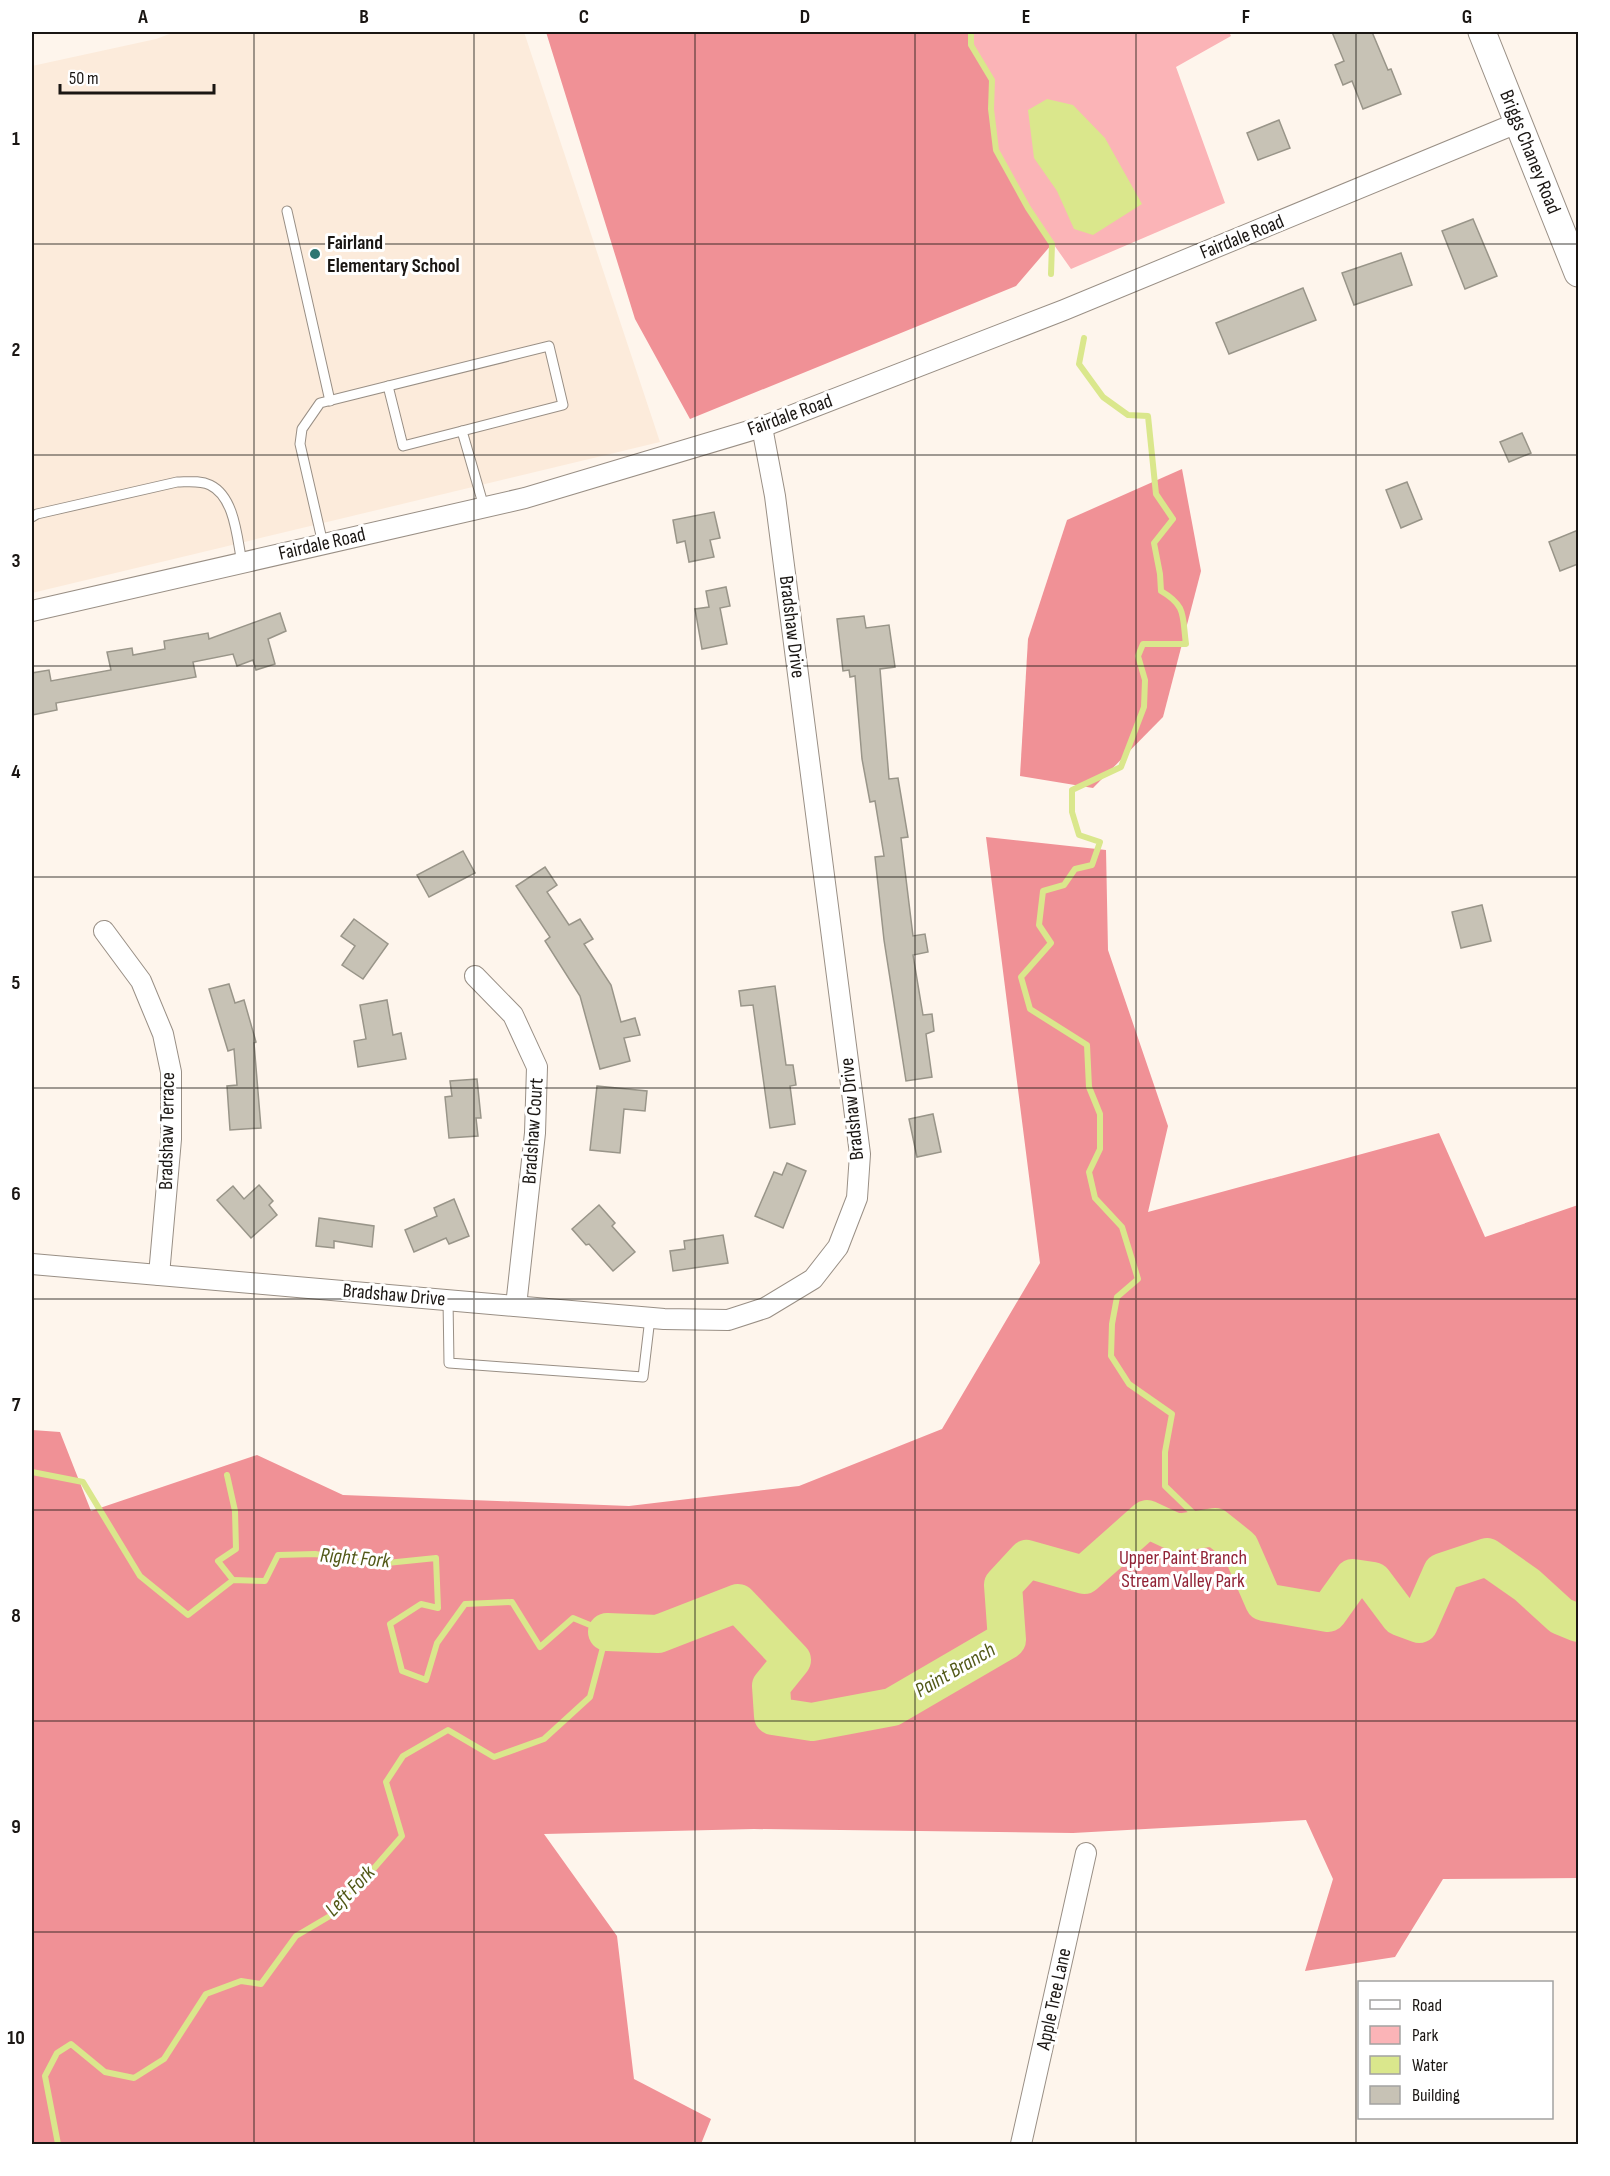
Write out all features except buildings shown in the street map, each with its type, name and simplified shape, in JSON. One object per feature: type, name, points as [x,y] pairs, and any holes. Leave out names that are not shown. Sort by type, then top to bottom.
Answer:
[{"type":"main road","name":"Briggs Chaney Road","points":[[1482,32],[1578,273]]},
{"type":"street","name":"Fairdale Road","points":[[32,611],[525,498],[762,427],[1064,310],[1517,123]]},
{"type":"street","name":"Bradshaw Drive","points":[[32,1264],[650,1318],[728,1320],[765,1308],[813,1279],[838,1246],[857,1198],[860,1154],[775,496],[762,427]]},
{"type":"street","name":"Bradshaw Terrace","points":[[104,931],[141,981],[163,1034],[171,1072],[171,1139],[159,1275]]},
{"type":"street","name":"Bradshaw Court","points":[[475,976],[513,1015],[537,1067],[535,1133],[516,1306]]},
{"type":"street","name":"Apple Tree Lane","points":[[1021,2145],[1086,1852]]},
{"type":"lane","points":[[287,211],[330,401]]},
{"type":"lane","points":[[323,544],[300,444],[302,429],[320,403],[330,401],[388,386],[549,346],[563,405],[403,446],[388,386]]},
{"type":"lane","points":[[462,431],[484,507]]},
{"type":"lane","points":[[32,517],[165,485],[195,481],[209,485],[222,494],[230,511],[242,562]]},
{"type":"lane","points":[[448,1300],[449,1363],[643,1377],[650,1318]]},
{"type":"shaded area","name":"Fairland Elementary School","points":[[175,32],[524,32],[660,442],[32,593],[32,66],[156,39]]},
{"type":"green space","points":[[546,32],[971,32],[971,45],[992,80],[991,109],[996,150],[1028,208],[1052,244],[1016,286],[690,419],[635,319]]},
{"type":"green space","points":[[971,32],[1229,32],[1231,36],[1176,67],[1225,203],[1071,269],[1028,208],[996,150],[991,109],[992,80],[971,45]]},
{"type":"green space","points":[[1182,469],[1201,571],[1163,717],[1093,788],[1020,776],[1028,639],[1067,520]]},
{"type":"green space","name":"Upper Paint Branch Stream Valley Park","points":[[986,837],[1106,850],[1108,950],[1168,1126],[1148,1212],[1439,1133],[1485,1237],[1578,1205],[1578,1878],[1443,1879],[1395,1957],[1305,1971],[1333,1879],[1306,1820],[1073,1833],[754,1829],[544,1834],[617,1936],[634,2079],[711,2119],[701,2144],[32,2144],[32,1430],[60,1432],[91,1511],[257,1455],[343,1495],[629,1506],[799,1486],[942,1429],[1040,1263]]},
{"type":"water","points":[[1047,99],[1073,105],[1105,138],[1142,204],[1093,235],[1074,229],[1057,191],[1034,158],[1028,110]]},
{"type":"waterway","points":[[971,32],[971,45],[992,80],[991,109],[996,150],[1028,208],[1052,244],[1051,274]]},
{"type":"waterway","points":[[1084,338],[1079,364],[1103,397],[1128,415],[1148,416],[1156,494],[1173,519],[1154,543],[1161,591],[1175,602],[1182,613],[1186,644],[1143,644],[1138,656],[1145,680],[1144,707],[1121,767],[1072,790],[1072,812],[1079,835],[1100,842],[1092,865],[1075,869],[1064,885],[1043,891],[1039,925],[1051,943],[1021,977],[1030,1009],[1087,1045],[1089,1087],[1100,1114],[1100,1149],[1089,1172],[1095,1198],[1122,1227],[1138,1279],[1117,1297],[1112,1324],[1111,1356],[1129,1384],[1172,1414],[1165,1452],[1165,1486],[1194,1514],[1215,1527]]},
{"type":"waterway","name":"Right Fork","points":[[32,1472],[83,1482],[140,1576],[188,1615],[233,1580],[265,1581],[278,1555],[315,1554],[377,1564],[436,1558],[438,1608],[421,1604],[390,1624],[402,1671],[426,1680],[437,1643],[465,1604],[512,1602],[540,1647],[573,1618],[607,1632],[590,1697],[544,1739],[494,1757],[448,1730],[403,1756],[386,1782],[402,1836],[335,1913],[296,1936],[261,1984],[241,1981],[206,1994],[164,2059],[134,2078],[105,2072],[71,2044],[57,2053],[45,2076],[58,2144]]},
{"type":"waterway","points":[[227,1475],[235,1511],[236,1549],[218,1561],[233,1580]]},
{"type":"waterway","name":"Paint Branch","points":[[607,1632],[658,1634],[738,1603],[792,1660],[771,1686],[773,1716],[812,1722],[892,1707],[1007,1640],[1003,1585],[1027,1559],[1084,1575],[1147,1519],[1177,1533],[1215,1527],[1240,1547],[1264,1602],[1328,1613],[1353,1578],[1373,1581],[1400,1617],[1419,1624],[1442,1572],[1487,1557],[1527,1585],[1561,1616],[1578,1623]]},
{"type":"place","name":"Fairland Elementary School","points":[[315,254]]},
{"type":"water label","name":"Left Fork","points":[[350,1891]]}]
